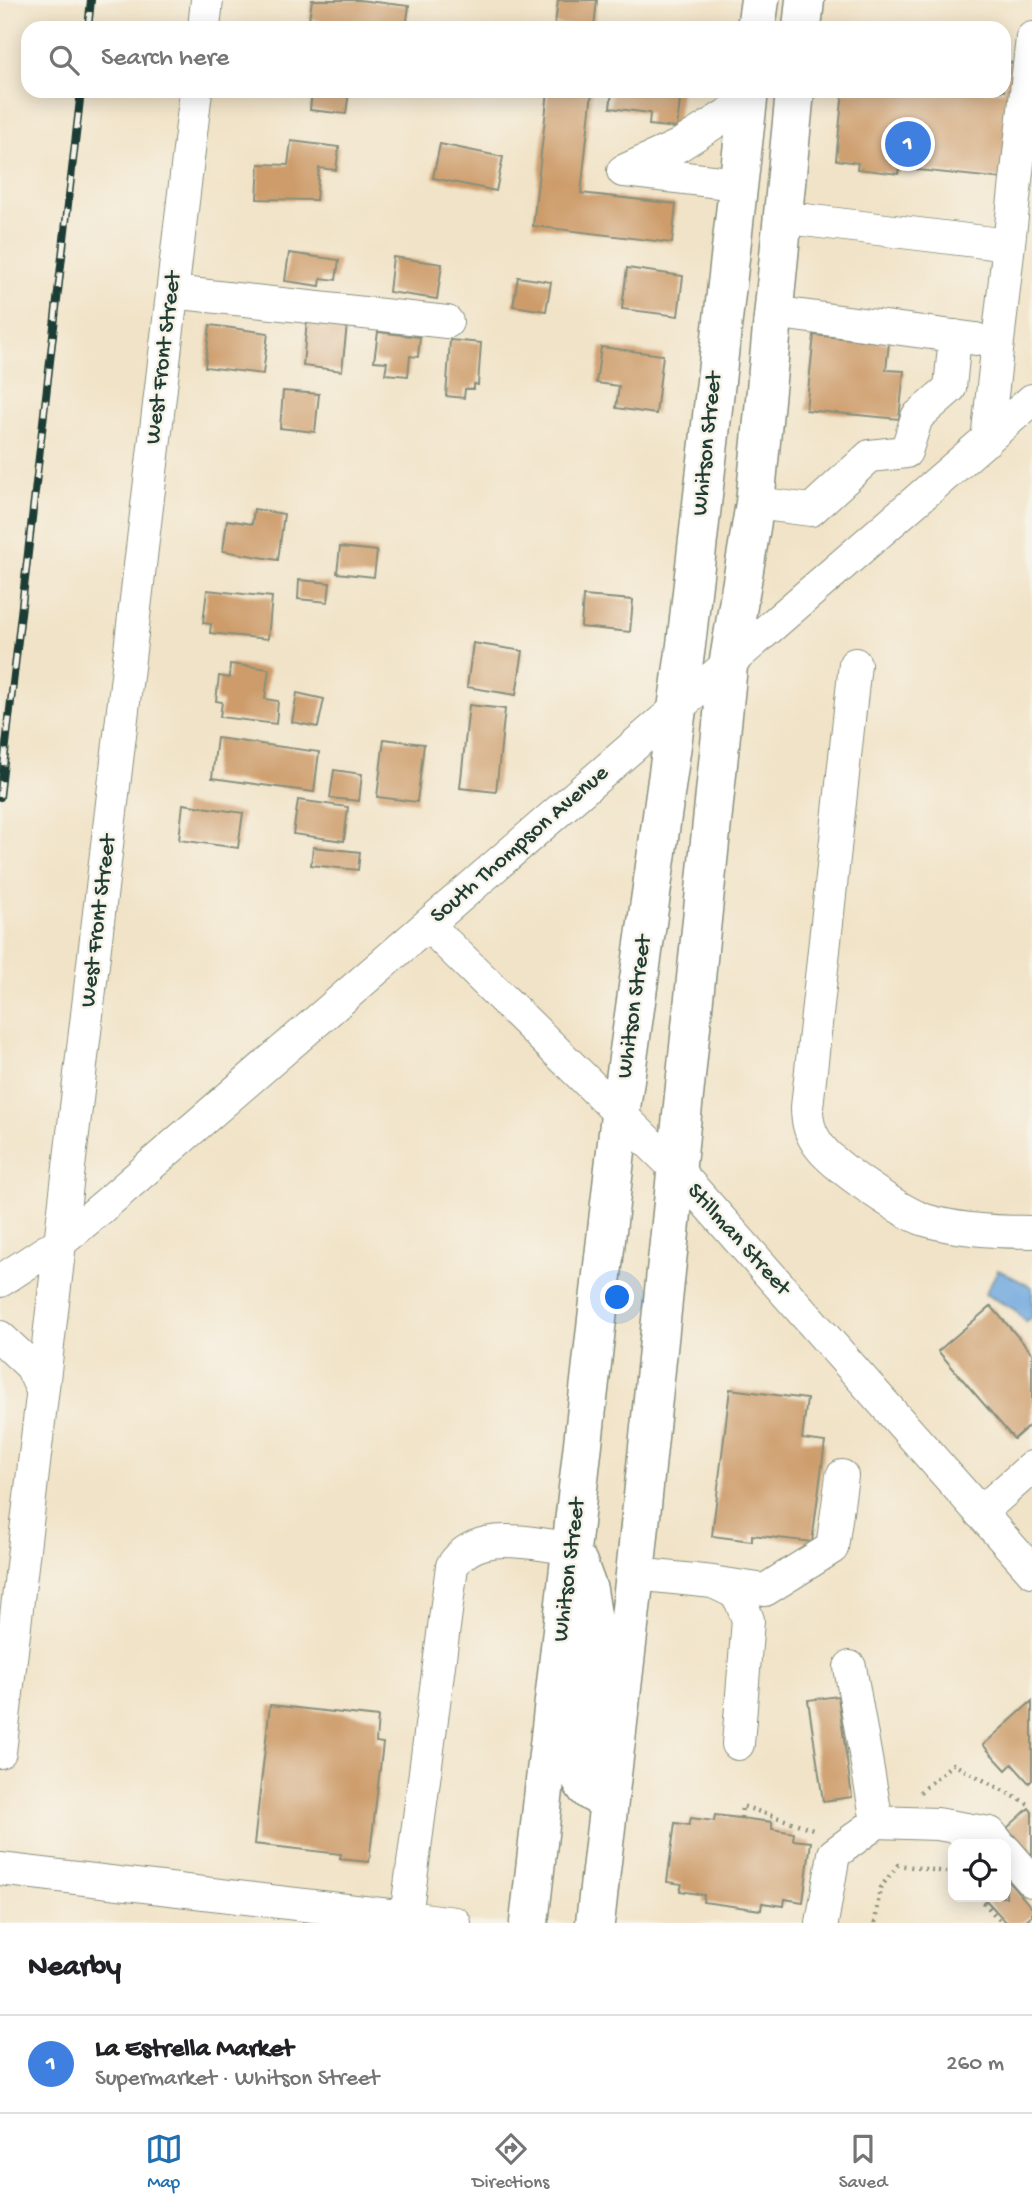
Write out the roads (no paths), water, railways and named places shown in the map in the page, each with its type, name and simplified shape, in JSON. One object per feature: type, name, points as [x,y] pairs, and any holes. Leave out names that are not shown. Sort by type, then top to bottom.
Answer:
[{"type":"main road","points":[[758,21],[760,0]]},
{"type":"main road","points":[[803,21],[805,0]]},
{"type":"main road","name":"Whitson Street","points":[[529,1923],[621,1115],[676,711],[748,98]]},
{"type":"main road","points":[[595,1923],[635,1574],[728,666],[755,503],[780,217],[794,98]]},
{"type":"main road","points":[[572,1548],[587,1590],[594,1628],[579,1773],[582,1785],[591,1793],[609,1800]]},
{"type":"street","points":[[205,21],[207,0]]},
{"type":"street","points":[[987,440],[1032,38]]},
{"type":"street","name":"West Front Street","points":[[0,1752],[195,98]]},
{"type":"street","points":[[737,184],[620,171],[678,146],[747,98]]},
{"type":"street","points":[[780,217],[1008,245]]},
{"type":"street","points":[[172,292],[447,321]]},
{"type":"street","points":[[772,312],[998,341]]},
{"type":"street","points":[[906,452],[917,417],[950,388],[955,336]]},
{"type":"street","name":"South Thompson Avenue","points":[[0,1281],[62,1241],[1032,400]]},
{"type":"street","points":[[755,503],[811,510],[870,456],[906,452]]},
{"type":"street","points":[[906,452],[935,485]]},
{"type":"street","points":[[855,664],[807,1125],[820,1148],[834,1161],[908,1213],[942,1224],[1032,1232]]},
{"type":"street","name":"Stillman Street","points":[[428,925],[677,1170],[1032,1571]]},
{"type":"street","points":[[0,1338],[31,1366],[42,1390]]},
{"type":"street","points":[[980,1513],[1032,1467]]},
{"type":"street","points":[[635,1574],[765,1590],[832,1548],[842,1476]]},
{"type":"street","points":[[405,1920],[452,1566],[460,1554],[483,1542],[572,1548]]},
{"type":"street","points":[[713,1582],[732,1591],[740,1599],[748,1620],[738,1744]]},
{"type":"street","points":[[849,1667],[877,1822]]},
{"type":"street","points":[[822,1923],[834,1854],[877,1822],[937,1824],[990,1833],[995,1839]]},
{"type":"street","points":[[1011,1858],[1032,1881]]},
{"type":"street","points":[[0,1869],[405,1920],[455,1923]]},
{"type":"water","points":[[998,1270],[1032,1287],[1032,1316],[1026,1322],[1014,1309],[985,1294]]},
{"type":"railway","points":[[89,21],[91,0]]},
{"type":"railway","points":[[0,797],[80,98]]},
{"type":"place","name":"La Estrella Market","points":[[908,144]]}]
